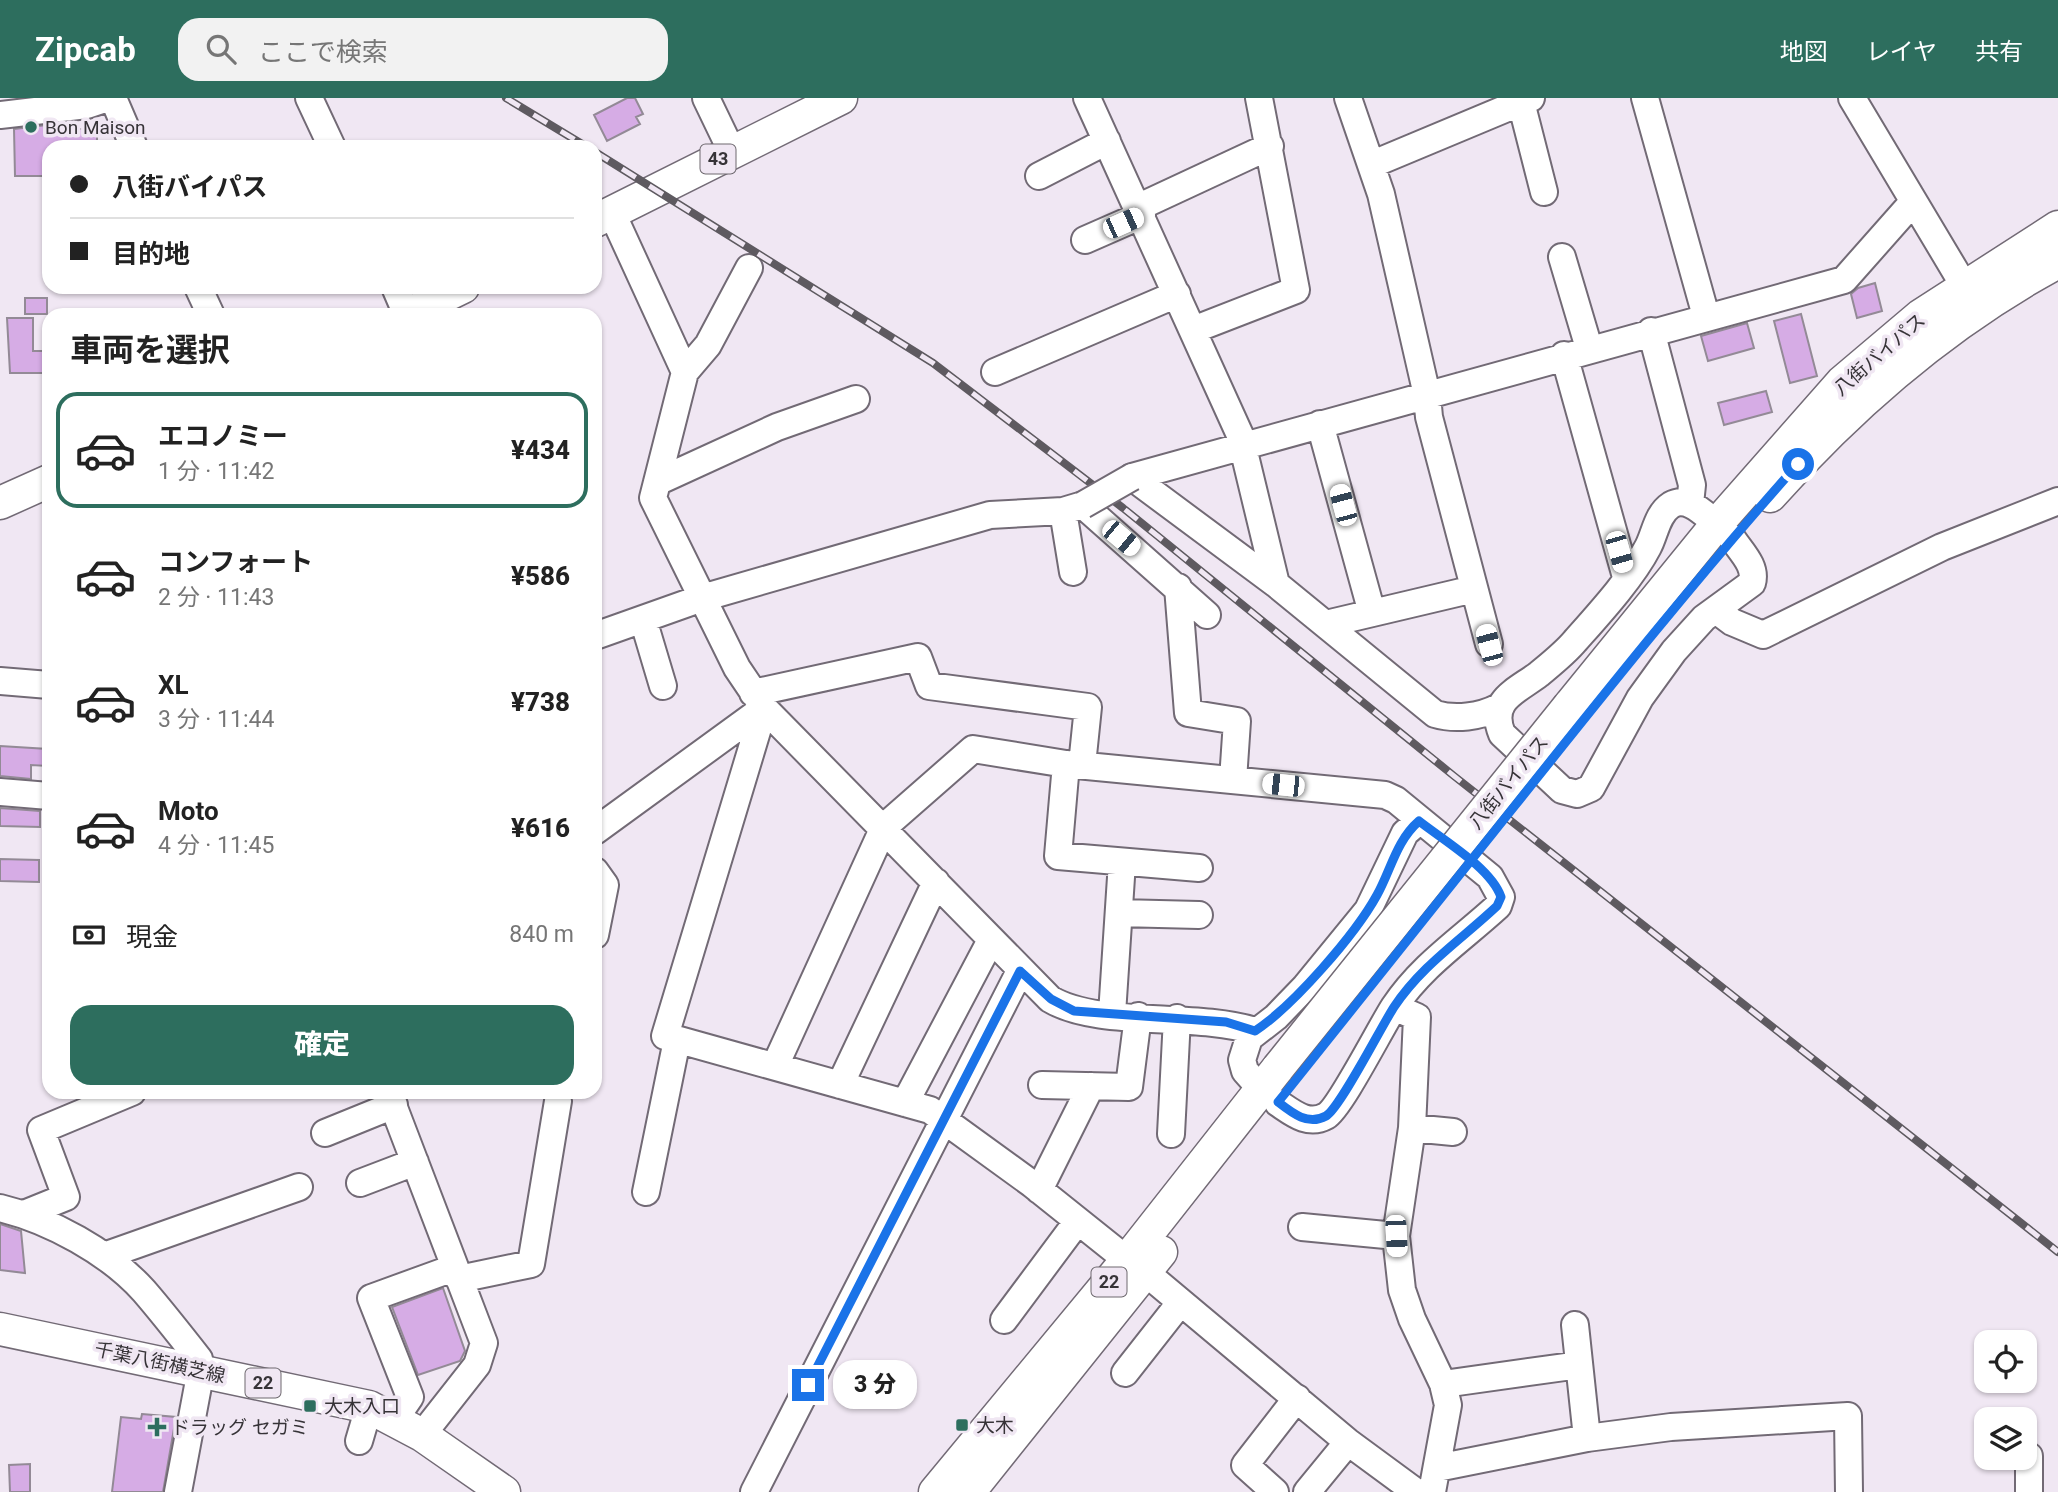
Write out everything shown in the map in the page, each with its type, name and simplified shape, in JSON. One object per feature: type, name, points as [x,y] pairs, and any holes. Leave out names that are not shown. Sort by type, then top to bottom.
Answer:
[{"type":"main road","name":"43","points":[[603,217],[841,98]]},
{"type":"main road","name":"八街バイパス","points":[[969,1492],[1136,1266],[1278,1085],[1725,531],[1861,402],[1932,343],[1972,298],[2058,227]]},
{"type":"main road","name":"八街バイパス","points":[[1972,298],[2058,262]]},
{"type":"main road","points":[[420,308],[449,294]]},
{"type":"main road","points":[[0,503],[42,484]]},
{"type":"main road","name":"八街バイパス","points":[[935,1492],[1136,1266]]},
{"type":"main road","name":"千葉八街横芝線","points":[[0,1329],[201,1370],[382,1413],[422,1434],[493,1488]]},
{"type":"street","points":[[0,115],[87,105],[111,98],[131,140]]},
{"type":"street","points":[[309,98],[328,140]]},
{"type":"street","points":[[706,98],[732,152]]},
{"type":"street","points":[[1087,98],[1240,435],[1276,584]]},
{"type":"street","points":[[1193,330],[1296,290],[1259,98]]},
{"type":"street","points":[[1348,98],[1373,164],[1427,395],[1429,417],[1489,645]]},
{"type":"street","points":[[1645,98],[1706,316]]},
{"type":"street","points":[[1852,98],[1972,298]]},
{"type":"street","points":[[1373,164],[1526,100],[1544,192]]},
{"type":"street","points":[[1039,176],[1107,141]]},
{"type":"street","points":[[1085,240],[1270,146]]},
{"type":"street","points":[[602,634],[702,598],[990,515],[1073,508],[1132,477],[1651,331],[1844,280],[1913,201]]},
{"type":"street","points":[[603,217],[685,372]]},
{"type":"street","points":[[1562,257],[1577,352],[1626,577]]},
{"type":"street","points":[[749,268],[708,345],[685,372],[653,498],[737,668],[758,700],[884,827],[1020,971],[1061,1005],[1074,1011],[1226,1022],[1255,1031]]},
{"type":"street","points":[[995,372],[1177,294]]},
{"type":"street","points":[[1651,331],[1692,485],[1690,504]]},
{"type":"street","points":[[657,482],[777,427],[856,399]]},
{"type":"street","points":[[1321,424],[1372,613]]},
{"type":"street","points":[[1132,477],[1276,584],[1435,714],[1453,718],[1490,712],[1499,707],[1508,694],[1538,674],[1574,643],[1647,549],[1662,514],[1677,503],[1690,504],[1725,531],[1754,575],[1743,592],[1695,626],[1653,679],[1640,698],[1597,780],[1583,793],[1562,790],[1502,734],[1498,725],[1499,707]]},
{"type":"street","points":[[1716,610],[1732,622],[1763,635],[1942,547],[2058,501]]},
{"type":"street","points":[[1073,508],[1073,572]]},
{"type":"street","points":[[1073,508],[1178,587],[1207,615]]},
{"type":"street","points":[[1178,587],[1188,713],[1237,721],[1233,780]]},
{"type":"street","points":[[1326,624],[1474,589]]},
{"type":"street","points":[[643,619],[663,685]]},
{"type":"street","points":[[602,825],[758,700],[918,657],[929,686],[1088,707],[1074,765],[1058,856],[1199,869]]},
{"type":"street","points":[[0,681],[42,684]]},
{"type":"street","points":[[758,700],[665,1035],[930,1111],[1039,1190],[1136,1266],[1348,1442],[1416,1492]]},
{"type":"street","points":[[775,1066],[884,827],[973,749],[1074,765],[1385,795],[1396,800],[1490,877],[1501,897],[1497,906],[1430,963],[1394,1007],[1333,1111],[1314,1120],[1300,1118],[1278,1085],[1245,1071],[1242,1060],[1244,1048],[1255,1031],[1276,1017],[1305,987],[1368,910],[1405,833],[1419,821]]},
{"type":"street","points":[[0,792],[42,795]]},
{"type":"street","points":[[1042,1084],[1129,1087],[1119,913],[1122,862]]},
{"type":"street","points":[[602,881],[605,885],[602,900]]},
{"type":"street","points":[[840,1085],[936,882]]},
{"type":"street","points":[[1119,913],[1199,915]]},
{"type":"street","points":[[905,1103],[990,940]]},
{"type":"street","points":[[754,1492],[1020,971]]},
{"type":"street","points":[[1394,1007],[1417,1017],[1412,1128],[1396,1236],[1402,1290],[1412,1319],[1443,1384],[1448,1405],[1435,1480],[1587,1438],[1749,1420],[1848,1416],[1849,1492]]},
{"type":"street","points":[[1171,1134],[1177,1018]]},
{"type":"street","points":[[646,1192],[677,1040]]},
{"type":"street","points":[[1039,1190],[1091,1086]]},
{"type":"street","points":[[325,1133],[391,1099],[454,1275],[484,1343],[482,1355],[422,1434]]},
{"type":"street","points":[[359,1441],[382,1413],[410,1397],[371,1298],[454,1275],[531,1264],[558,1101]]},
{"type":"street","points":[[12,1211],[66,1197],[41,1130],[81,1102]]},
{"type":"street","points":[[1412,1128],[1453,1132]]},
{"type":"street","points":[[360,1183],[415,1162]]},
{"type":"street","points":[[104,1256],[299,1187]]},
{"type":"street","points":[[12,1211],[104,1256],[143,1289],[199,1359],[201,1370],[178,1492]]},
{"type":"street","points":[[1003,1320],[1077,1222]]},
{"type":"street","points":[[1302,1227],[1396,1236]]},
{"type":"street","points":[[1125,1373],[1180,1303]]},
{"type":"street","points":[[1575,1325],[1587,1438]]},
{"type":"street","points":[[1443,1384],[1579,1365]]},
{"type":"street","points":[[1275,1492],[1245,1465],[1297,1398]]},
{"type":"street","points":[[1307,1492],[1348,1442]]},
{"type":"street","points":[[2029,1470],[2029,1492]]},
{"type":"building","points":[[627,98],[635,98],[643,114],[636,117],[640,124],[607,141],[594,115]]},
{"type":"building","points":[[47,125],[48,129],[97,129],[97,140],[42,140],[42,176],[15,176],[14,129]]},
{"type":"building","points":[[1875,283],[1882,311],[1857,318],[1851,294],[1858,288]]},
{"type":"building","points":[[25,298],[47,298],[47,308],[42,308],[42,314],[25,314]]},
{"type":"building","points":[[1801,314],[1817,376],[1790,383],[1774,321]]},
{"type":"building","points":[[7,318],[33,318],[33,351],[42,351],[42,373],[10,373]]},
{"type":"building","points":[[1747,323],[1754,348],[1708,361],[1701,336]]},
{"type":"building","points":[[1766,391],[1772,412],[1724,425],[1718,403]]},
{"type":"building","points":[[0,746],[42,749],[42,766],[31,765],[31,779],[0,776]]},
{"type":"building","points":[[0,808],[40,811],[40,827],[0,826]]},
{"type":"building","points":[[0,859],[39,860],[39,882],[0,881]]},
{"type":"building","points":[[0,1224],[21,1231],[25,1273],[0,1270]]},
{"type":"building","points":[[443,1288],[465,1351],[460,1361],[418,1375],[392,1307]]},
{"type":"building","points":[[142,1414],[176,1417],[163,1492],[112,1492],[121,1417],[141,1419]]},
{"type":"building","points":[[30,1464],[30,1492],[10,1492],[9,1465]]},
{"type":"railway","points":[[506,98],[575,140]]},
{"type":"railway","points":[[602,156],[933,363],[1123,508],[1454,776],[2058,1252]]},
{"type":"place","name":"Bon Maison","points":[[31,127]]},
{"type":"place","name":"大木入口","points":[[310,1406]]},
{"type":"place","name":"大木","points":[[962,1425]]},
{"type":"place","name":"ドラッグ セガミ","points":[[157,1427]]},
{"type":"route","points":[[808,1385],[1020,971],[1051,999],[1074,1011],[1226,1022],[1255,1031],[1276,1017],[1305,987],[1368,910],[1405,833],[1419,821],[1454,849],[1472,863],[1490,877],[1501,897],[1497,906],[1487,916],[1430,963],[1412,982],[1369,1047],[1342,1098],[1325,1117],[1314,1120],[1300,1118],[1278,1102],[1347,1017],[1465,868],[1482,847],[1499,825],[1584,719],[1732,538],[1798,464]]}]
